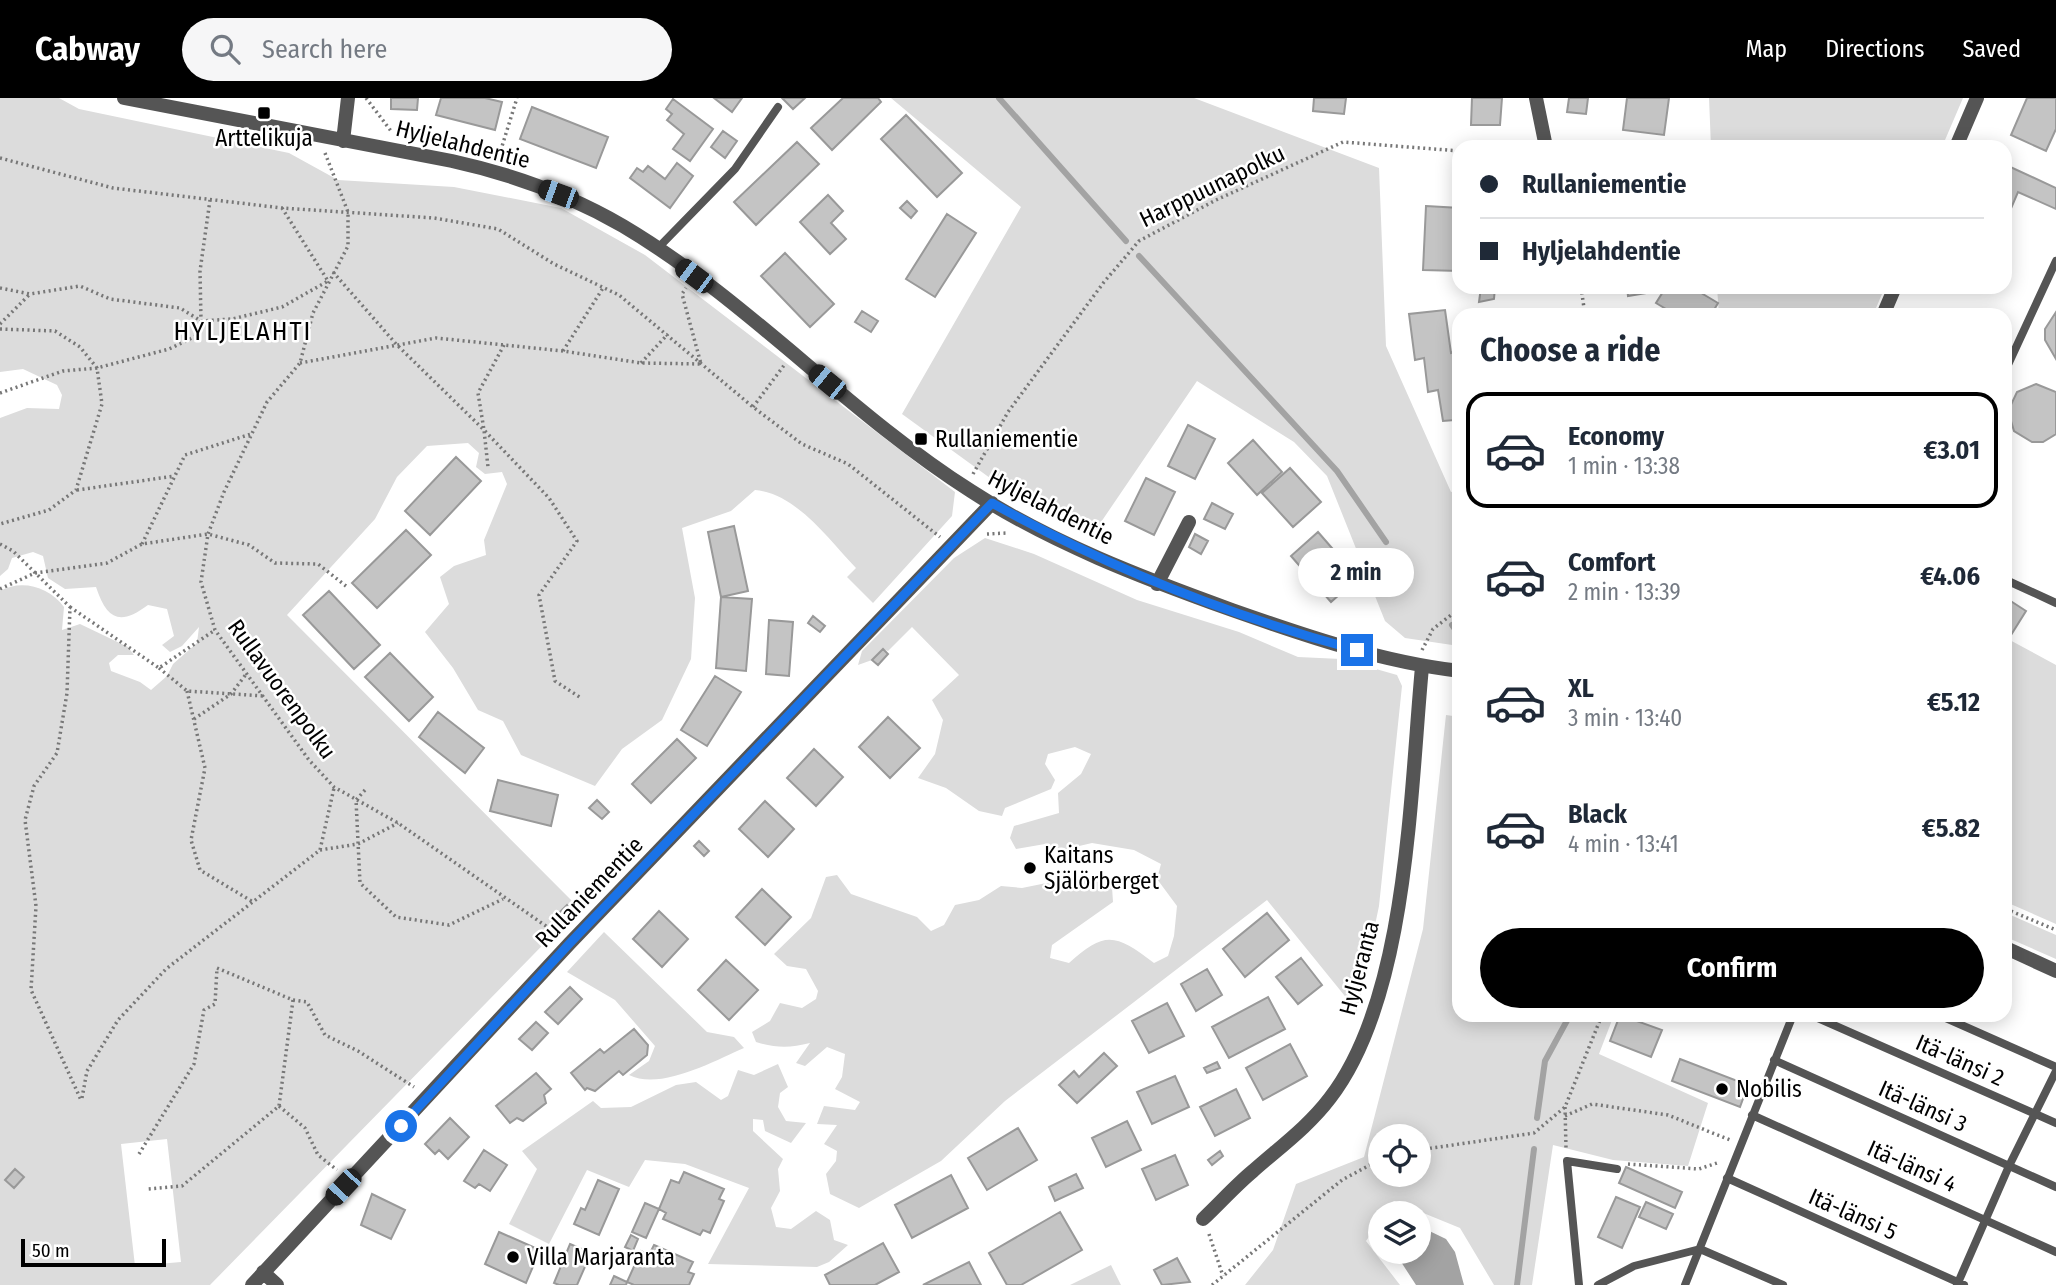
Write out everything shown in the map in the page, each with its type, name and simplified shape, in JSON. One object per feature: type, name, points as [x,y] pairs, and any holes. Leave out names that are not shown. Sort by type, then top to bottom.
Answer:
[{"type":"street","name":"Hyljelahdentie","points":[[124,98],[490,169],[590,208],[657,249],[694,276],[961,484],[992,503],[1087,553],[1157,584],[1303,635],[1416,666],[1452,670]]},
{"type":"street","points":[[343,141],[348,98]]},
{"type":"street","points":[[1536,98],[1545,140]]},
{"type":"street","points":[[1959,140],[1977,98]]},
{"type":"street","name":"Rullaniementie","points":[[252,1285],[570,943],[974,525],[992,503]]},
{"type":"street","points":[[1157,584],[1189,522]]},
{"type":"street","name":"Hyljeranta","points":[[1203,1219],[1252,1172],[1296,1136],[1330,1097],[1357,1056],[1380,990],[1398,914],[1416,666]]},
{"type":"street","points":[[2012,951],[2056,971]]},
{"type":"street","points":[[263,1272],[276,1285]]},
{"type":"lane","points":[[657,249],[735,169],[778,107]]},
{"type":"lane","points":[[2012,356],[2056,261]]},
{"type":"lane","points":[[2012,583],[2056,603]]},
{"type":"lane","points":[[1685,1285],[1790,1022]]},
{"type":"lane","name":"Itä-länsi 2","points":[[1827,1022],[2056,1123]]},
{"type":"lane","points":[[1954,1022],[2056,1069],[2009,1166],[1959,1284]]},
{"type":"lane","name":"Itä-länsi 3","points":[[1774,1060],[2056,1187]]},
{"type":"lane","name":"Itä-länsi 4","points":[[1752,1115],[2056,1252]]},
{"type":"lane","points":[[1579,1285],[1567,1161],[1617,1169]]},
{"type":"lane","name":"Itä-länsi 5","points":[[1727,1178],[1959,1284]]},
{"type":"lane","points":[[1598,1285],[1634,1266],[1700,1249],[1783,1285]]},
{"type":"path","points":[[366,98],[394,136],[382,133]]},
{"type":"path","points":[[487,155],[498,158],[517,98]]},
{"type":"path","name":"Harppuunapolku","points":[[972,476],[1009,412],[1104,282],[1139,241],[1216,200],[1343,142],[1452,150]]},
{"type":"path","name":"Rullavuorenpolku","points":[[325,155],[348,212],[348,246],[313,313],[300,363],[267,402],[208,534],[201,583],[215,630],[309,760],[334,788],[398,823],[503,899],[570,943]]},
{"type":"path","points":[[0,158],[113,188],[282,208],[434,218],[498,229],[554,264],[619,295],[753,407],[802,444],[848,464],[951,548]]},
{"type":"path","points":[[0,393],[63,371],[97,368],[169,349],[196,336],[201,321],[200,271],[210,200]]},
{"type":"path","points":[[0,288],[30,294],[80,286],[110,299],[180,309],[201,321],[232,320],[282,307],[328,281],[282,208]]},
{"type":"path","points":[[333,272],[397,345],[549,498],[577,541],[539,595],[555,681],[581,698]]},
{"type":"path","points":[[694,276],[682,294],[701,364]]},
{"type":"path","points":[[562,351],[604,288]]},
{"type":"path","points":[[0,326],[30,294]]},
{"type":"path","points":[[0,326],[55,331],[80,348],[97,368],[102,404],[76,490]]},
{"type":"path","points":[[641,363],[668,334]]},
{"type":"path","points":[[300,363],[436,338],[562,351],[641,363],[701,364]]},
{"type":"path","points":[[488,467],[478,393],[504,345]]},
{"type":"path","points":[[753,407],[792,354]]},
{"type":"path","points":[[142,544],[185,455],[251,434]]},
{"type":"path","points":[[962,469],[978,481]]},
{"type":"path","points":[[0,524],[49,510],[76,490],[175,476]]},
{"type":"path","points":[[0,516],[9,522]]},
{"type":"path","points":[[974,525],[985,534],[997,531],[1009,533]]},
{"type":"path","points":[[0,589],[35,572],[107,563],[142,544],[208,534],[249,545],[275,563],[317,564],[346,586]]},
{"type":"path","points":[[0,544],[13,551],[70,607],[159,668],[187,691],[264,696]]},
{"type":"path","points":[[70,607],[67,693],[57,753],[34,786],[24,820],[36,906],[32,990],[81,1101],[87,1071],[118,1020],[166,969],[320,849],[358,844],[398,823]]},
{"type":"path","points":[[1421,652],[1433,629],[1452,614]]},
{"type":"path","points":[[159,668],[215,630]]},
{"type":"path","points":[[1416,666],[1413,650],[1434,653]]},
{"type":"path","points":[[194,719],[232,694],[247,672]]},
{"type":"path","points":[[187,691],[205,768],[191,840],[200,870],[253,902]]},
{"type":"path","points":[[320,849],[334,788]]},
{"type":"path","points":[[365,790],[356,800],[360,883],[396,917],[449,925],[503,899]]},
{"type":"path","points":[[2012,912],[2056,930]]},
{"type":"path","points":[[139,1154],[194,1065],[204,1010],[215,1004],[217,968],[293,1000],[307,1002],[325,1035],[358,1051],[418,1090]]},
{"type":"path","points":[[148,1189],[182,1186],[279,1106],[293,1000]]},
{"type":"path","points":[[1567,1161],[1565,1107],[1599,1022]]},
{"type":"path","points":[[1564,1116],[1592,1104],[1668,1115],[1740,1143]]},
{"type":"path","points":[[279,1106],[305,1128],[318,1154],[340,1172]]},
{"type":"path","points":[[1431,1148],[1535,1133],[1565,1107]]},
{"type":"path","points":[[1617,1169],[1631,1164],[1710,1168],[1736,1154]]},
{"type":"path","points":[[1212,1285],[1342,1180],[1368,1167]]},
{"type":"path","points":[[1203,1219],[1223,1276]]},
{"type":"shaded area","points":[[0,98],[59,98],[79,109],[289,153],[338,180],[454,187],[561,208],[645,255],[955,492],[952,516],[873,603],[847,577],[856,568],[823,532],[798,509],[770,493],[755,490],[731,511],[682,528],[695,598],[691,659],[662,720],[622,749],[595,786],[521,755],[503,721],[478,710],[453,668],[425,632],[449,604],[440,577],[454,566],[486,555],[484,540],[507,484],[502,472],[485,474],[476,467],[479,453],[468,443],[427,446],[397,477],[375,519],[287,615],[579,908],[210,1285],[0,1285],[0,591],[8,587],[26,586],[51,594],[64,607],[62,630],[80,624],[128,647],[134,655],[118,655],[109,663],[111,671],[140,682],[151,690],[167,676],[173,664],[197,643],[199,627],[182,646],[170,652],[162,645],[174,636],[167,609],[148,605],[130,616],[116,616],[105,607],[96,587],[65,589],[48,578],[43,556],[33,552],[12,558],[8,569],[0,576],[0,418],[27,408],[59,409],[62,395],[57,385],[23,369],[0,372]],"holes":[[[167,1139],[181,1262],[135,1266],[121,1144]]]},
{"type":"shaded area","points":[[891,98],[1194,98],[1379,168],[1386,346],[1452,492],[1452,645],[1405,638],[1385,621],[1327,476],[1294,442],[1197,381],[1097,528],[1001,486],[902,414],[1021,207]]},
{"type":"shaded area","points":[[1709,98],[1963,98],[1945,140],[1711,140]]},
{"type":"shaded area","points":[[1718,294],[1882,294],[1876,308],[1718,308]]},
{"type":"shaded area","points":[[985,538],[1034,554],[1137,600],[1239,632],[1298,657],[1341,659],[1397,675],[1402,686],[1379,906],[1357,1011],[1267,900],[1005,1101],[941,1161],[859,1208],[830,1194],[826,1174],[836,1161],[837,1151],[824,1144],[837,1125],[817,1124],[824,1106],[855,1110],[860,1102],[835,1089],[842,1077],[845,1054],[827,1047],[805,1066],[796,1063],[810,1043],[770,1045],[756,1042],[752,1032],[770,1021],[780,1003],[802,1008],[816,999],[818,991],[806,969],[787,966],[774,954],[811,918],[826,877],[837,875],[851,894],[917,917],[931,931],[944,925],[955,905],[979,900],[1001,886],[1022,888],[1081,876],[1112,887],[1113,902],[1052,945],[1050,958],[1069,963],[1092,945],[1111,940],[1130,946],[1154,963],[1168,956],[1174,936],[1177,906],[1157,879],[1161,864],[1134,850],[1092,843],[1062,850],[1045,844],[1016,849],[1010,838],[1014,826],[1059,813],[1058,793],[1081,774],[1091,754],[1075,747],[1048,754],[1045,764],[1055,780],[1051,789],[1005,808],[1002,816],[979,811],[946,788],[918,778],[935,754],[943,720],[932,700],[959,675],[912,627],[888,651],[883,649],[872,660],[858,665],[862,651],[954,558]]},
{"type":"shaded area","points":[[2012,641],[2056,665],[2056,924],[2012,905]]},
{"type":"shaded area","points":[[1446,715],[1452,716],[1452,1022],[1611,1022],[1599,1054],[1708,1103],[1688,1166],[1613,1160],[1553,1145],[1532,1285],[1494,1285],[1460,1228],[1431,1216],[1431,1201],[1368,1201],[1368,1264],[1384,1264],[1400,1285],[1245,1285],[1273,1250],[1296,1184],[1364,1157],[1368,1142],[1368,1187],[1431,1187],[1431,1124],[1373,1124],[1423,929]]},
{"type":"shaded area","points":[[2012,916],[2056,935],[2056,959],[2012,940]]},
{"type":"shaded area","points":[[604,932],[707,1032],[734,1037],[744,1048],[671,1077],[642,1079],[629,1075],[649,1061],[655,1046],[615,1000],[567,972]]},
{"type":"shaded area","points":[[778,1064],[788,1087],[780,1093],[778,1107],[786,1121],[806,1123],[791,1143],[765,1131],[763,1120],[753,1119],[753,1131],[783,1159],[778,1169],[780,1191],[771,1208],[776,1227],[791,1229],[816,1211],[830,1220],[834,1240],[848,1245],[829,1262],[817,1267],[708,1264],[749,1188],[685,1164],[645,1160],[629,1187],[587,1170],[549,1244],[509,1224],[537,1169],[522,1151],[593,1101],[601,1108],[631,1107],[676,1085],[696,1082],[721,1100],[728,1096],[738,1070],[754,1075]]},
{"type":"shaded area","points":[[1431,1232],[1446,1239],[1455,1252],[1464,1285],[1416,1285],[1402,1264],[1431,1264]]},
{"type":"shaded area","points":[[1111,1265],[1121,1285],[1070,1285]]},
{"type":"building","points":[[391,98],[418,98],[417,110],[391,109]]},
{"type":"building","points":[[441,98],[485,98],[502,102],[495,130],[436,115]]},
{"type":"building","points":[[714,98],[742,98],[732,112]]},
{"type":"building","points":[[782,98],[805,98],[793,109]]},
{"type":"building","points":[[843,98],[878,98],[881,102],[832,150],[811,128]]},
{"type":"building","points":[[1314,98],[1346,98],[1344,114],[1313,111]]},
{"type":"building","points":[[1472,98],[1502,98],[1500,125],[1471,125]]},
{"type":"building","points":[[1569,98],[1588,98],[1586,114],[1567,112]]},
{"type":"building","points":[[1627,98],[1669,98],[1664,135],[1623,130]]},
{"type":"building","points":[[2027,98],[2056,98],[2056,129],[2046,151],[2011,135]]},
{"type":"building","points":[[673,99],[713,129],[690,161],[673,149],[684,134],[667,120],[672,114],[666,109]]},
{"type":"building","points":[[532,107],[608,137],[596,168],[520,139]]},
{"type":"building","points":[[906,115],[962,173],[937,197],[881,139]]},
{"type":"building","points":[[723,131],[737,141],[725,158],[711,147]]},
{"type":"building","points":[[797,142],[819,164],[756,225],[734,202]]},
{"type":"building","points":[[677,163],[693,176],[670,208],[630,178],[637,168],[643,172],[648,166],[665,179]]},
{"type":"building","points":[[2012,168],[2056,188],[2056,209],[2018,192],[2012,206]]},
{"type":"building","points":[[828,195],[843,211],[831,223],[846,239],[830,254],[800,222]]},
{"type":"building","points":[[907,201],[917,211],[911,218],[900,208]]},
{"type":"building","points":[[1426,206],[1452,208],[1452,271],[1423,270]]},
{"type":"building","points":[[947,214],[976,233],[935,297],[906,279]]},
{"type":"building","points":[[785,253],[834,304],[810,327],[761,276]]},
{"type":"building","points":[[1480,294],[1494,294],[1494,299],[1479,302]]},
{"type":"building","points":[[1662,294],[1703,294],[1718,303],[1715,308],[1664,308],[1656,303]]},
{"type":"building","points":[[1445,310],[1452,353],[1452,420],[1443,421],[1438,390],[1428,392],[1424,358],[1415,360],[1409,314]]},
{"type":"building","points":[[862,311],[878,321],[871,332],[855,322]]},
{"type":"building","points":[[2056,312],[2056,359],[2045,340],[2045,329]]},
{"type":"building","points":[[2036,384],[2056,392],[2056,434],[2043,442],[2032,442],[2014,431],[2012,403],[2017,392]]},
{"type":"building","points":[[1188,425],[1215,439],[1195,479],[1168,466]]},
{"type":"building","points":[[1253,440],[1282,472],[1257,495],[1228,463]]},
{"type":"building","points":[[456,457],[481,481],[430,535],[405,511]]},
{"type":"building","points":[[1290,468],[1321,502],[1293,527],[1262,493]]},
{"type":"building","points":[[1146,478],[1175,492],[1154,535],[1125,521]]},
{"type":"building","points":[[1212,503],[1233,514],[1225,529],[1204,519]]},
{"type":"building","points":[[734,526],[748,591],[721,597],[708,532]]},
{"type":"building","points":[[406,530],[431,555],[377,608],[352,583]]},
{"type":"building","points":[[1318,532],[1358,578],[1331,602],[1291,556]]},
{"type":"building","points":[[1195,534],[1208,541],[1201,554],[1189,547]]},
{"type":"building","points":[[329,591],[380,645],[354,669],[303,615]]},
{"type":"building","points":[[721,597],[752,599],[746,671],[716,668]]},
{"type":"building","points":[[2012,602],[2026,611],[2012,633]]},
{"type":"building","points":[[813,616],[825,626],[820,632],[808,623]]},
{"type":"building","points":[[769,620],[793,622],[789,676],[766,674]]},
{"type":"building","points":[[883,649],[888,654],[878,665],[872,660]]},
{"type":"building","points":[[390,653],[433,697],[409,721],[365,677]]},
{"type":"building","points":[[715,676],[741,692],[707,746],[681,730]]},
{"type":"building","points":[[438,712],[484,748],[465,773],[419,737]]},
{"type":"building","points":[[888,717],[920,748],[890,778],[859,747]]},
{"type":"building","points":[[677,739],[696,758],[651,803],[632,784]]},
{"type":"building","points":[[814,749],[843,777],[816,806],[787,778]]},
{"type":"building","points":[[498,780],[558,795],[551,826],[490,811]]},
{"type":"building","points":[[597,800],[609,812],[602,819],[589,808]]},
{"type":"building","points":[[765,801],[794,829],[768,857],[739,829]]},
{"type":"building","points":[[699,841],[709,851],[704,856],[694,846]]},
{"type":"building","points":[[762,889],[791,917],[765,945],[736,917]]},
{"type":"building","points":[[567,905],[571,910],[565,916],[560,912]]},
{"type":"building","points":[[659,911],[688,939],[662,967],[633,939]]},
{"type":"building","points":[[1267,913],[1289,940],[1245,977],[1223,949]]},
{"type":"building","points":[[1301,958],[1322,985],[1298,1004],[1276,977]]},
{"type":"building","points":[[726,960],[758,990],[729,1020],[698,990]]},
{"type":"building","points":[[1207,969],[1222,995],[1196,1011],[1181,984]]},
{"type":"building","points":[[570,987],[582,999],[558,1024],[545,1012]]},
{"type":"building","points":[[1268,997],[1285,1029],[1229,1058],[1212,1027]]},
{"type":"building","points":[[1167,1003],[1184,1036],[1149,1053],[1132,1021]]},
{"type":"building","points":[[536,1022],[548,1033],[532,1050],[519,1039]]},
{"type":"building","points":[[1617,1022],[1640,1022],[1662,1030],[1651,1057],[1610,1041]]},
{"type":"building","points":[[634,1029],[648,1045],[647,1055],[623,1075],[619,1071],[595,1091],[587,1088],[585,1090],[571,1073],[600,1049],[604,1053]]},
{"type":"building","points":[[1290,1044],[1307,1076],[1263,1100],[1246,1068]]},
{"type":"building","points":[[1104,1053],[1117,1066],[1077,1103],[1059,1085],[1074,1071],[1079,1077]]},
{"type":"building","points":[[1680,1059],[1748,1085],[1740,1107],[1672,1081]]},
{"type":"building","points":[[1217,1062],[1220,1068],[1207,1073],[1204,1068]]},
{"type":"building","points":[[536,1073],[551,1089],[544,1095],[546,1103],[523,1121],[517,1118],[510,1123],[496,1106]]},
{"type":"building","points":[[1175,1076],[1189,1107],[1152,1124],[1137,1092]]},
{"type":"building","points":[[1236,1089],[1250,1118],[1215,1136],[1200,1107]]},
{"type":"building","points":[[450,1118],[469,1137],[448,1159],[439,1150],[435,1154],[425,1144]]},
{"type":"building","points":[[1127,1121],[1141,1150],[1106,1167],[1092,1138]]},
{"type":"building","points":[[1018,1128],[1037,1160],[987,1190],[968,1158]]},
{"type":"building","points":[[484,1150],[507,1165],[490,1191],[479,1184],[475,1188],[464,1181]]},
{"type":"building","points":[[1220,1151],[1223,1156],[1212,1165],[1208,1160]]},
{"type":"building","points":[[1175,1155],[1188,1185],[1156,1200],[1142,1169]]},
{"type":"building","points":[[1626,1167],[1682,1192],[1675,1208],[1619,1183]]},
{"type":"building","points":[[15,1169],[24,1177],[14,1188],[5,1180]]},
{"type":"building","points":[[684,1172],[724,1189],[719,1199],[724,1201],[710,1233],[703,1230],[700,1235],[663,1219],[666,1213],[659,1209],[671,1180],[679,1183]]},
{"type":"building","points":[[1076,1174],[1083,1188],[1055,1201],[1049,1187]]},
{"type":"building","points":[[951,1175],[968,1208],[912,1238],[895,1205]]},
{"type":"building","points":[[598,1180],[619,1189],[599,1235],[574,1224],[581,1208],[585,1210]]},
{"type":"building","points":[[372,1194],[405,1210],[391,1239],[361,1225]]},
{"type":"building","points":[[1616,1197],[1640,1207],[1622,1248],[1598,1237]]},
{"type":"building","points":[[1646,1202],[1673,1214],[1666,1229],[1639,1217]]},
{"type":"building","points":[[645,1203],[659,1209],[646,1238],[632,1232]]},
{"type":"building","points":[[1060,1212],[1082,1250],[1021,1285],[1007,1285],[989,1253]]},
{"type":"building","name":"Villa Marjaranta","points":[[499,1232],[540,1250],[526,1283],[485,1264]]},
{"type":"building","points":[[631,1235],[638,1239],[633,1251],[625,1247]]},
{"type":"building","points":[[883,1243],[899,1272],[875,1285],[830,1285],[825,1275]]},
{"type":"building","points":[[570,1244],[591,1253],[577,1285],[559,1285],[554,1283]]},
{"type":"building","points":[[654,1245],[693,1262],[688,1272],[694,1274],[689,1285],[634,1285],[627,1282],[641,1251],[649,1255]]},
{"type":"building","points":[[1177,1258],[1190,1282],[1162,1285],[1154,1270]]},
{"type":"building","points":[[969,1262],[981,1285],[923,1285]]},
{"type":"building","points":[[614,1276],[627,1282],[626,1285],[610,1285]]},
{"type":"waterway","points":[[999,98],[1126,241]]},
{"type":"waterway","points":[[1139,256],[1337,471],[1386,542]]},
{"type":"waterway","points":[[1537,1118],[1545,1061],[1566,1022]]},
{"type":"waterway","points":[[1517,1285],[1534,1149]]},
{"type":"place","name":"Arttelikuja","points":[[264,113]]},
{"type":"place","name":"Rullaniementie","points":[[921,439]]},
{"type":"place","name":"Kaitans Själörberget","points":[[1030,868]]},
{"type":"place","name":"Nobilis","points":[[1722,1089]]},
{"type":"place","name":"Villa Marjaranta","points":[[513,1257]]},
{"type":"district","name":"HYLJELAHTI","points":[[243,331]]},
{"type":"route","points":[[401,1126],[570,943],[974,525],[992,503],[1038,529],[1157,584],[1303,635],[1357,650]]}]
